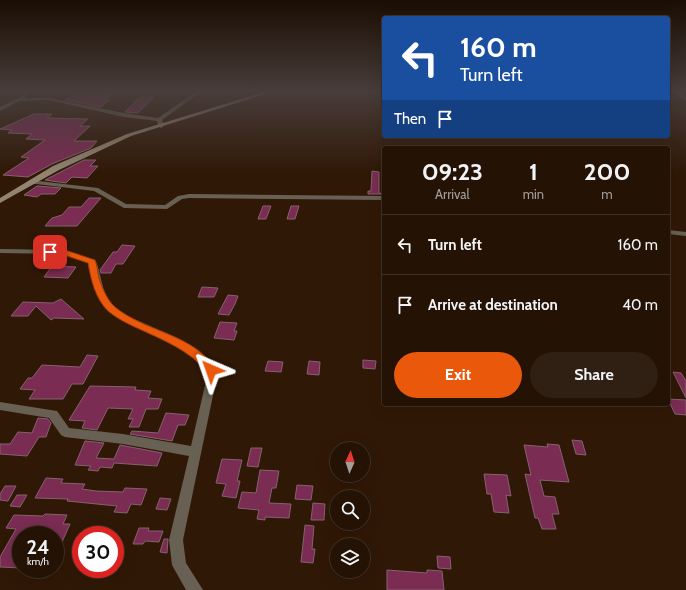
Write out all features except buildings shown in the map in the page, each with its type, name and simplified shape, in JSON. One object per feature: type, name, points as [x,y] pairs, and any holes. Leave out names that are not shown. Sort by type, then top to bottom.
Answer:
[{"type":"main road","points":[[0,201],[30,182],[96,149],[160,123],[176,119]]},
{"type":"street","points":[[140,119],[160,123],[166,119]]},
{"type":"street","points":[[30,182],[96,189],[124,206],[167,207],[180,197],[189,196],[382,198]]},
{"type":"street","points":[[670,232],[686,234]]},
{"type":"street","points":[[0,251],[65,252],[92,262],[95,281],[112,309],[131,321],[179,344],[200,357],[211,370],[211,381],[176,540],[179,565],[195,590]]},
{"type":"street","points":[[0,406],[53,414],[65,432],[123,439],[196,452]]},
{"type":"route","points":[[50,252],[65,252],[92,262],[95,281],[112,309],[131,321],[179,344],[200,357],[211,370]]}]
